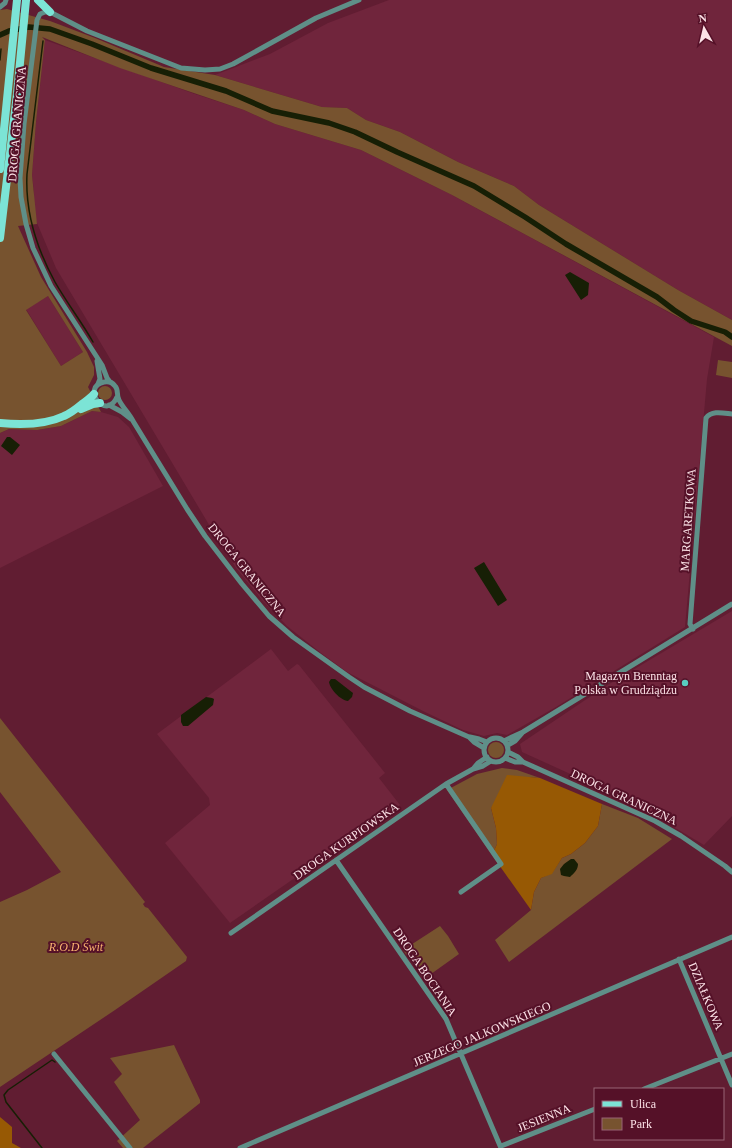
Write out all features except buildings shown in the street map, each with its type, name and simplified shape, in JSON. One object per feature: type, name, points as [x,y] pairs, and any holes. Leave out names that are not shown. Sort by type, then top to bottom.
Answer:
[{"type":"main road","points":[[0,169],[16,0]]},
{"type":"main road","points":[[0,238],[25,21],[26,0]]},
{"type":"main road","points":[[38,0],[50,12]]},
{"type":"main road","points":[[72,412],[94,394]]},
{"type":"main road","points":[[0,423],[37,423],[53,420],[93,404],[100,404]]},
{"type":"main road","points":[[0,417],[28,423]]},
{"type":"street","points":[[0,7],[6,0]]},
{"type":"street","points":[[50,12],[87,31],[181,68],[205,70],[220,69],[233,64],[316,18],[359,0]]},
{"type":"street","name":"DROGA GRANICZNA","points":[[50,12],[40,14],[37,20],[24,124],[20,178],[21,197],[26,224],[33,248],[51,286],[102,365],[110,382]]},
{"type":"street","name":"DROGA GRANICZNA","points":[[95,356],[100,373],[98,384]]},
{"type":"street","points":[[102,382],[110,382],[117,390],[117,396],[114,402],[109,405],[100,404],[95,398],[95,388],[102,382]]},
{"type":"street","name":"DROGA GRANICZNA","points":[[117,396],[205,536],[269,616],[293,637],[359,684],[404,708],[468,737],[487,742]]},
{"type":"street","name":"DROGA GRANICZNA","points":[[109,405],[122,412],[133,421]]},
{"type":"street","name":"MARGARETKOWA","points":[[692,629],[690,624],[706,418],[709,414],[714,412],[732,414]]},
{"type":"street","points":[[506,743],[514,742],[523,732],[732,604]]},
{"type":"street","name":"DROGA GRANICZNA","points":[[468,737],[484,748]]},
{"type":"street","points":[[493,738],[501,738],[506,743],[508,752],[505,758],[499,761],[489,759],[484,753],[484,748],[487,742],[493,738]]},
{"type":"street","name":"DROGA GRANICZNA","points":[[508,752],[518,757],[523,762],[655,821],[681,836],[732,872]]},
{"type":"street","name":"DROGA GRANICZNA","points":[[505,758],[515,762],[523,762]]},
{"type":"street","name":"DROGA KURPIOWSKA","points":[[231,933],[446,784],[473,769],[478,763],[489,759]]},
{"type":"street","points":[[446,784],[501,864],[460,892]]},
{"type":"street","name":"DROGA BOCIANIA","points":[[336,860],[446,1019],[501,1147]]},
{"type":"street","name":"JERZEGO JALKOWSKIEGO","points":[[240,1148],[732,937]]},
{"type":"street","name":"DZIAŁKOWA","points":[[679,960],[732,1086]]},
{"type":"street","points":[[54,1054],[130,1148]]},
{"type":"street","points":[[646,1088],[732,1054]]},
{"type":"street","name":"JESIENNA","points":[[501,1147],[594,1109]]},
{"type":"shaded area","points":[[389,0],[732,0],[732,320],[678,290],[539,205],[514,186],[458,162],[400,132],[366,120],[347,108],[322,107],[215,75],[270,54],[328,23]]},
{"type":"shaded area","points":[[45,40],[192,93],[244,110],[275,124],[361,150],[452,195],[714,337],[707,379],[685,627],[556,707],[507,735],[497,733],[484,736],[463,730],[347,672],[287,626],[263,601],[236,568],[208,523],[56,268],[32,211],[34,192],[32,175],[36,122]]},
{"type":"shaded area","points":[[570,272],[589,283],[588,295],[581,300],[565,275]]},
{"type":"shaded area","points":[[48,296],[83,352],[61,366],[26,309]]},
{"type":"shaded area","points":[[92,411],[118,417],[129,427],[163,486],[0,568],[0,433],[9,429],[37,430],[61,426]]},
{"type":"shaded area","points":[[7,437],[10,437],[20,445],[12,455],[1,446]]},
{"type":"shaded area","points":[[484,562],[507,600],[498,606],[474,568]]},
{"type":"shaded area","points":[[732,611],[732,816],[704,845],[650,813],[599,787],[522,752],[520,744],[606,686]]},
{"type":"shaded area","points":[[271,649],[288,671],[297,664],[299,665],[385,773],[379,778],[400,805],[230,923],[165,843],[210,805],[209,798],[157,734]]},
{"type":"shaded area","points":[[331,679],[335,679],[353,693],[352,697],[348,701],[342,699],[333,691],[329,682]]},
{"type":"shaded area","points":[[206,697],[214,699],[213,705],[188,726],[183,726],[181,722],[181,715]]},
{"type":"shaded area","points":[[507,775],[540,778],[602,804],[598,826],[585,843],[571,854],[562,858],[552,874],[541,878],[534,892],[531,910],[492,855],[497,844],[496,828],[491,808]]},
{"type":"shaded area","points":[[571,859],[574,859],[578,864],[577,870],[570,877],[561,875],[560,869]]},
{"type":"shaded area","points":[[0,1117],[12,1127],[12,1143],[21,1148],[0,1148]]},
{"type":"green space","points":[[7,9],[50,21],[164,67],[215,75],[322,107],[347,108],[366,120],[400,132],[458,162],[514,186],[539,205],[678,290],[732,320],[732,346],[452,195],[361,150],[275,124],[244,110],[120,68],[42,37],[45,40],[32,175],[37,224],[18,226],[41,277],[87,352],[94,367],[94,375],[88,387],[101,412],[92,411],[61,426],[37,430],[9,429],[0,433],[0,10]],"holes":[[[48,296],[83,352],[61,366],[26,310]]]},
{"type":"green space","points":[[718,360],[732,362],[732,378],[716,375]]},
{"type":"green space","points":[[102,386],[108,386],[112,390],[112,396],[108,400],[102,400],[98,396],[98,390]]},
{"type":"green space","name":"R.O.D Świt","points":[[0,718],[145,902],[143,904],[145,907],[148,908],[187,957],[186,961],[0,1087],[0,902],[61,872],[0,792]]},
{"type":"green space","points":[[496,742],[503,747],[504,750],[499,757],[496,758],[489,753],[488,750],[493,743]]},
{"type":"green space","points":[[502,768],[517,770],[540,778],[526,777],[491,808],[496,828],[497,844],[492,855],[447,790],[477,774]]},
{"type":"green space","points":[[602,804],[638,818],[672,839],[509,962],[495,940],[531,910],[534,892],[541,878],[552,873],[562,858],[571,854],[585,843],[598,826]]},
{"type":"green space","points":[[440,926],[459,954],[424,979],[403,950]]},
{"type":"green space","points":[[174,1045],[200,1100],[200,1103],[143,1148],[123,1148],[117,1141],[140,1120],[114,1082],[122,1074],[110,1058]]},
{"type":"waterway","points":[[0,35],[9,31],[29,27],[50,29],[151,68],[226,91],[272,111],[329,123],[355,132],[474,186],[566,244],[657,297],[691,321],[725,332],[732,337]]},
{"type":"waterway","points":[[43,41],[27,174],[30,216],[43,257],[55,282],[93,342]]},
{"type":"waterway","points":[[0,60],[1,49]]},
{"type":"waterway","points":[[42,1148],[6,1102],[4,1095],[8,1090],[52,1060],[55,1062]]},
{"type":"place","name":"Magazyn Brenntag Polska w Grudziądzu","points":[[685,683]]}]
